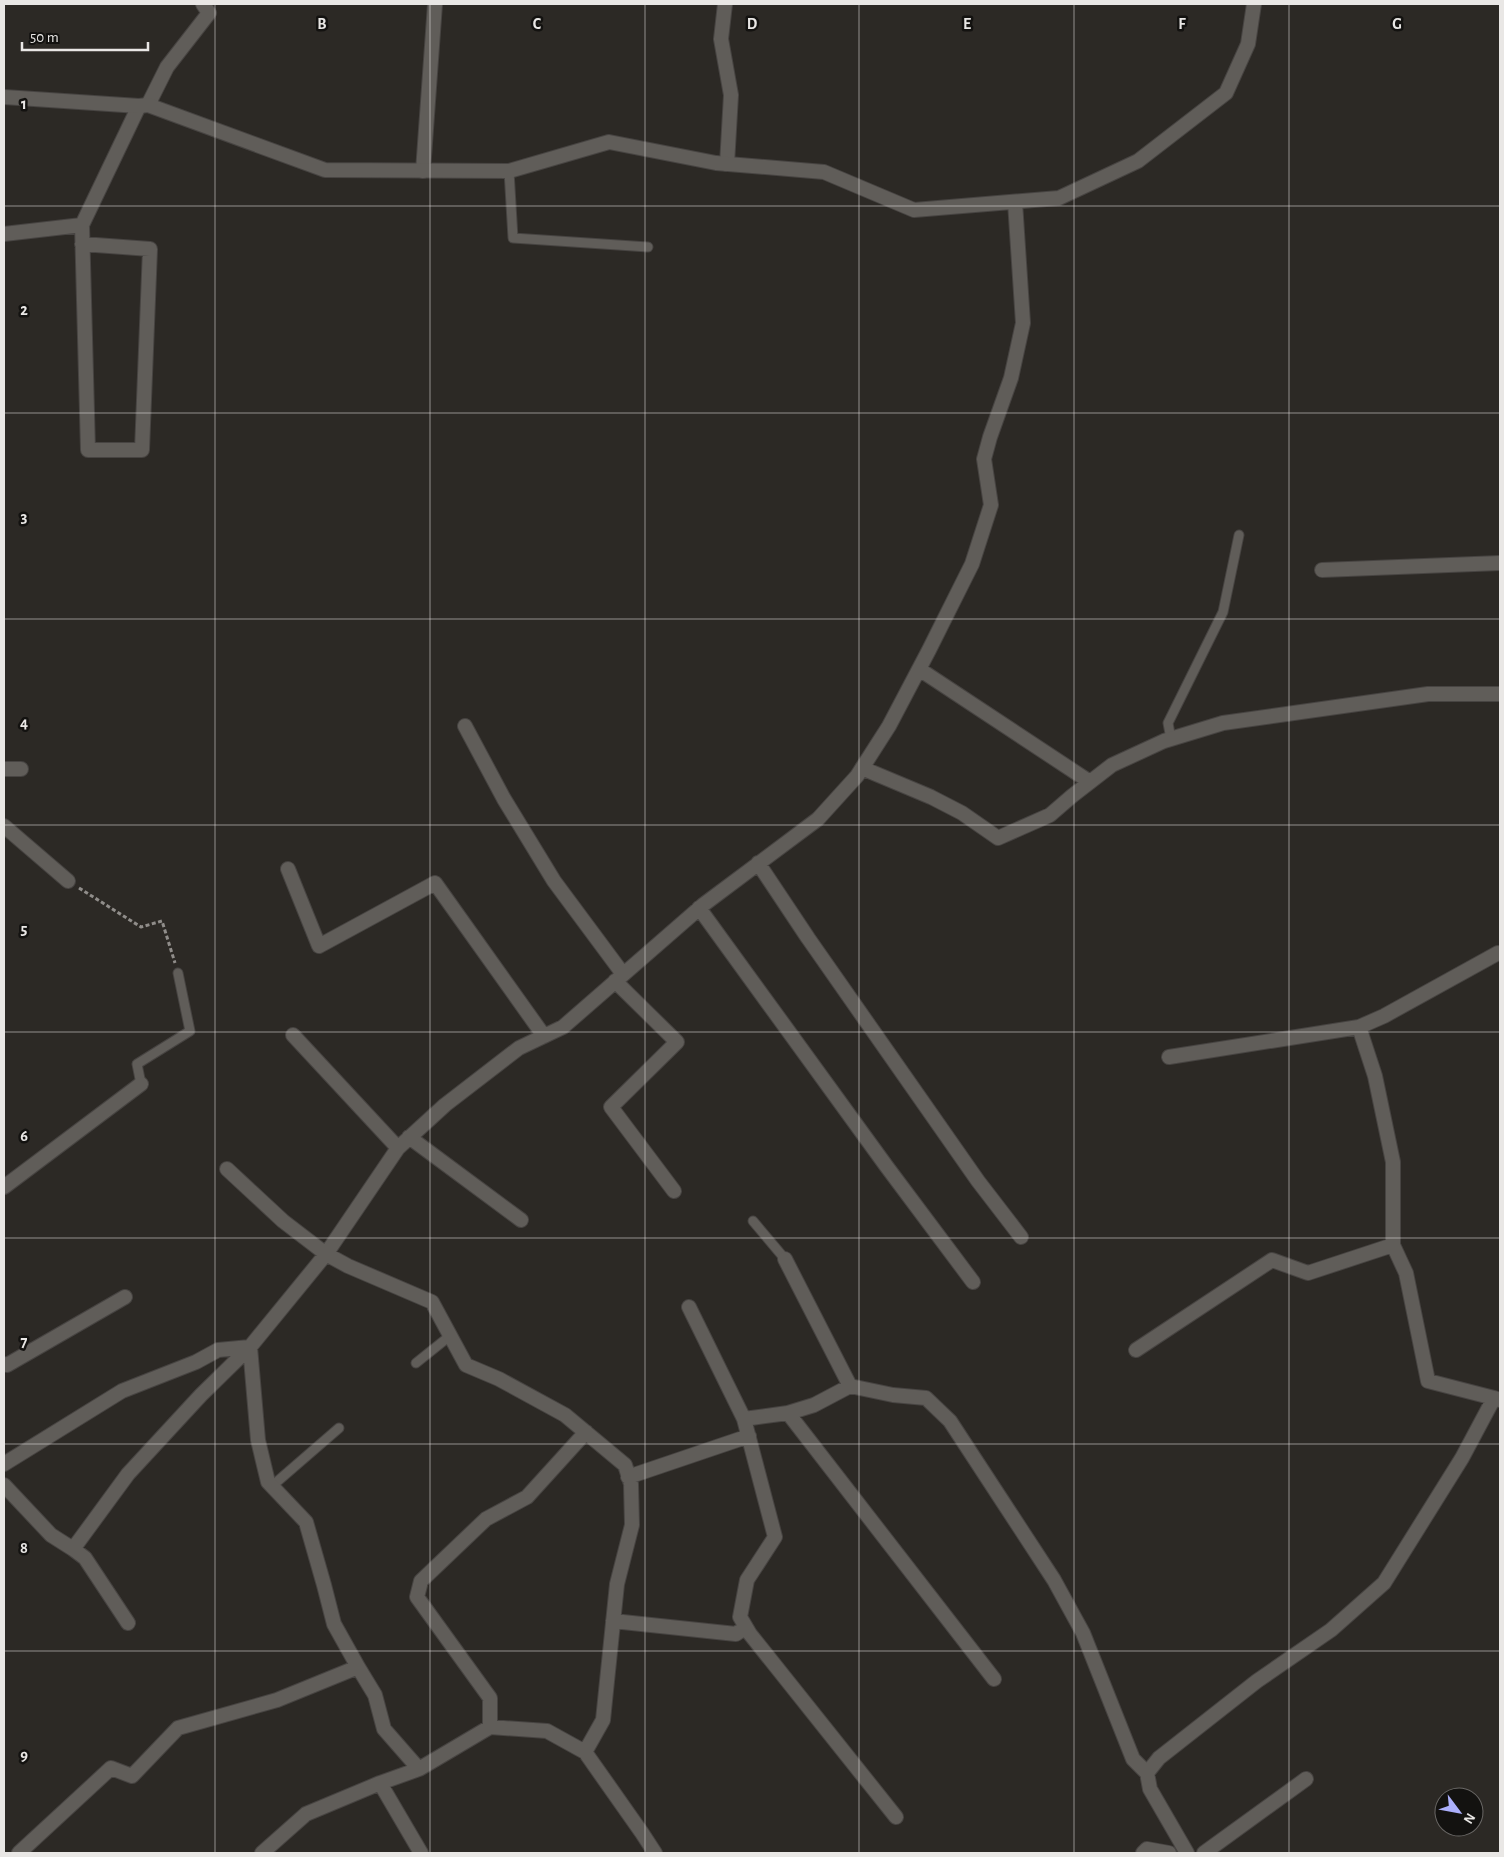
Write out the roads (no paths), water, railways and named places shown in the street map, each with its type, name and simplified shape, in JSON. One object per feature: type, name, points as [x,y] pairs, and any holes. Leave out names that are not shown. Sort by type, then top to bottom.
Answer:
[{"type":"street","points":[[82,244],[150,249],[142,450],[88,450],[82,244],[82,225],[143,106],[168,67],[209,13],[203,4]]},
{"type":"street","points":[[423,171],[435,4]]},
{"type":"street","points":[[725,4],[721,39],[731,95],[727,164]]},
{"type":"street","points":[[4,97],[143,106],[325,170],[509,171],[609,142],[727,164],[824,172],[914,210],[1059,198],[1138,161],[1226,93],[1248,44],[1254,4]]},
{"type":"street","points":[[73,1549],[128,1474],[250,1347],[326,1254],[398,1148],[409,1137],[444,1105],[519,1048],[563,1027],[699,908],[818,819],[857,776],[889,726],[972,564],[991,505],[984,459],[1010,378],[1023,323],[1015,202]]},
{"type":"street","points":[[4,234],[82,225]]},
{"type":"street","points":[[1322,570],[1500,563]]},
{"type":"street","points":[[919,669],[1090,782]]},
{"type":"street","points":[[862,768],[931,797],[954,809],[998,838],[1050,815],[1112,765],[1171,739],[1223,723],[1428,694],[1500,694]]},
{"type":"street","points":[[465,726],[504,799],[554,880],[619,977],[677,1042],[611,1107],[674,1191]]},
{"type":"street","points":[[4,770],[20,769]]},
{"type":"street","points":[[4,826],[68,881]]},
{"type":"street","points":[[758,863],[808,938],[978,1181],[1021,1236]]},
{"type":"street","points":[[288,869],[319,946],[435,883],[544,1036]]},
{"type":"street","points":[[699,908],[973,1282]]},
{"type":"street","points":[[1170,1057],[1359,1028],[1498,953]]},
{"type":"street","points":[[1147,1773],[1159,1758],[1257,1681],[1331,1630],[1384,1583],[1497,1399],[1428,1381],[1406,1273],[1393,1245],[1393,1162],[1375,1076],[1359,1028]]},
{"type":"street","points":[[293,1035],[398,1148]]},
{"type":"street","points":[[4,1187],[141,1084]]},
{"type":"street","points":[[409,1137],[521,1220]]},
{"type":"street","points":[[228,1169],[283,1221],[326,1254],[348,1266],[432,1302],[466,1365],[499,1379],[565,1415],[625,1464],[631,1484],[632,1525],[617,1584],[603,1720],[585,1752]]},
{"type":"street","points":[[1136,1350],[1272,1260],[1308,1272],[1393,1245]]},
{"type":"street","points":[[785,1259],[850,1386]]},
{"type":"street","points":[[4,1364],[7,1365],[124,1297]]},
{"type":"street","points":[[689,1307],[744,1419],[775,1537],[747,1580],[740,1617],[896,1817]]},
{"type":"street","points":[[4,1464],[122,1391],[196,1362],[218,1350],[250,1347]]},
{"type":"street","points":[[250,1347],[258,1440],[268,1482],[306,1522],[334,1624],[376,1695],[384,1729],[419,1769]]},
{"type":"street","points":[[744,1419],[788,1412],[814,1405],[850,1386],[892,1395],[926,1398],[950,1421],[1054,1580],[1083,1633],[1133,1759],[1147,1773],[1150,1789],[1187,1853]]},
{"type":"street","points":[[788,1412],[994,1679]]},
{"type":"street","points":[[490,1727],[490,1698],[417,1597],[421,1581],[486,1519],[527,1497],[586,1432]]},
{"type":"street","points":[[628,1477],[748,1436]]},
{"type":"street","points":[[4,1485],[51,1535],[85,1558],[128,1623]]},
{"type":"street","points":[[613,1621],[736,1634],[746,1627]]},
{"type":"street","points":[[19,1853],[111,1768],[132,1776],[178,1728],[277,1700],[358,1667]]},
{"type":"street","points":[[262,1853],[306,1814],[419,1769],[490,1727],[547,1731],[585,1752],[655,1853]]},
{"type":"street","points":[[1204,1853],[1306,1779]]},
{"type":"street","points":[[380,1783],[422,1853]]},
{"type":"street","points":[[1143,1853],[1147,1849],[1169,1853]]},
{"type":"lane","points":[[509,171],[513,238],[648,247]]},
{"type":"lane","points":[[1171,739],[1168,723],[1223,612],[1239,535]]},
{"type":"lane","points":[[141,1084],[137,1064],[190,1031],[178,973]]},
{"type":"lane","points":[[753,1221],[785,1259]]},
{"type":"lane","points":[[416,1363],[451,1335]]},
{"type":"lane","points":[[272,1486],[339,1428]]}]
